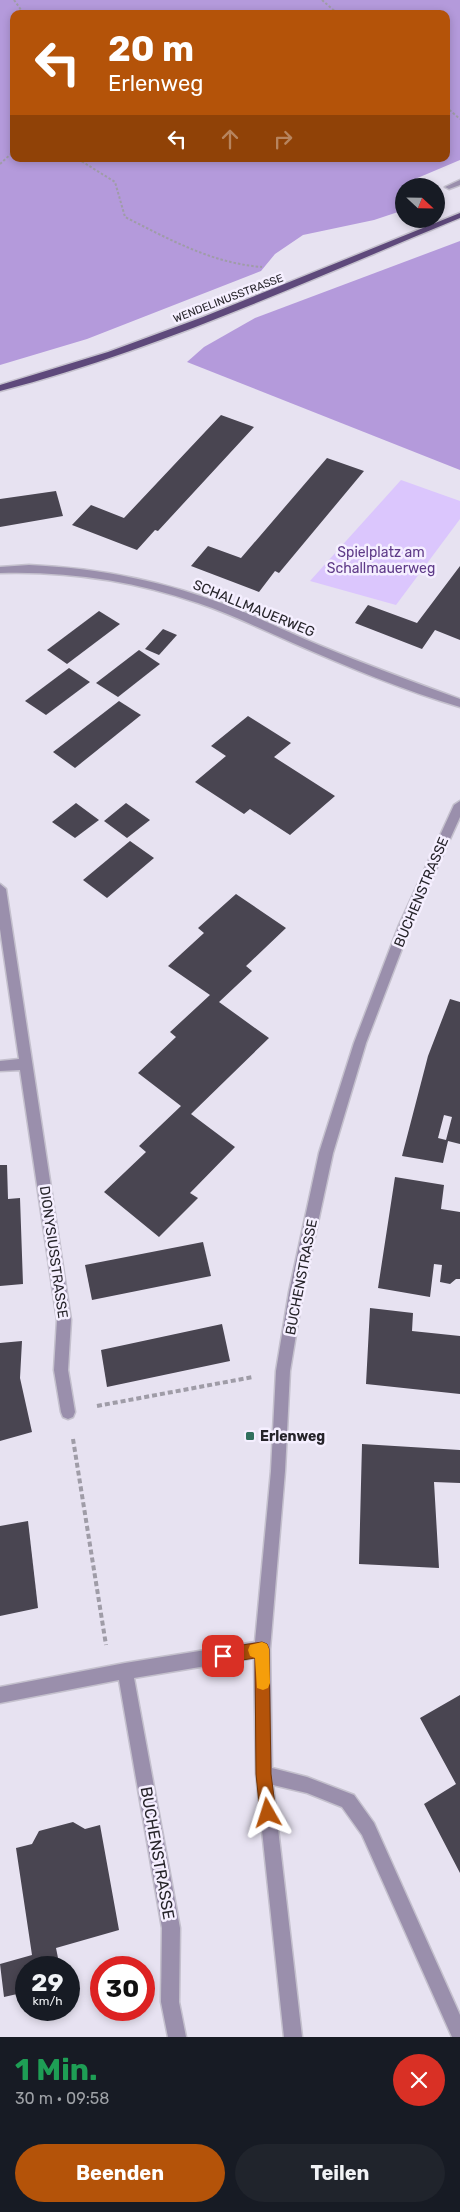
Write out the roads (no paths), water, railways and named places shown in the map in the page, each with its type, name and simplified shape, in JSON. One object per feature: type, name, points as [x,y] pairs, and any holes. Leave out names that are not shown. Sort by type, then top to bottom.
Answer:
[{"type":"main road","name":"WENDELINUSSTRASSE","points":[[0,388],[111,354],[206,319],[460,215]]},
{"type":"street","points":[[449,187],[460,182]]},
{"type":"street","name":"SCHALLMAUERWEG","points":[[0,570],[51,569],[96,572],[137,580],[230,610],[357,665],[460,703]]},
{"type":"street","name":"BUCHENSTRASSE","points":[[293,2037],[264,1774],[262,1649],[278,1471],[283,1371],[296,1292],[326,1153],[358,1052],[405,925],[460,806]]},
{"type":"street","name":"DIONYSIUSSTRASSE","points":[[0,889],[64,1320],[61,1370],[68,1412]]},
{"type":"street","points":[[0,1066],[27,1064]]},
{"type":"street","points":[[0,1695],[118,1672],[262,1649]]},
{"type":"street","name":"BUCHENSTRASSE","points":[[118,1672],[171,1928],[170,2002],[177,2037]]},
{"type":"street","points":[[264,1774],[307,1785],[348,1801],[368,1829],[460,2035]]},
{"type":"place","name":"Erlenweg","points":[[250,1436]]},
{"type":"park label","name":"Spielplatz am Schallmauerweg","points":[[381,560]]}]
